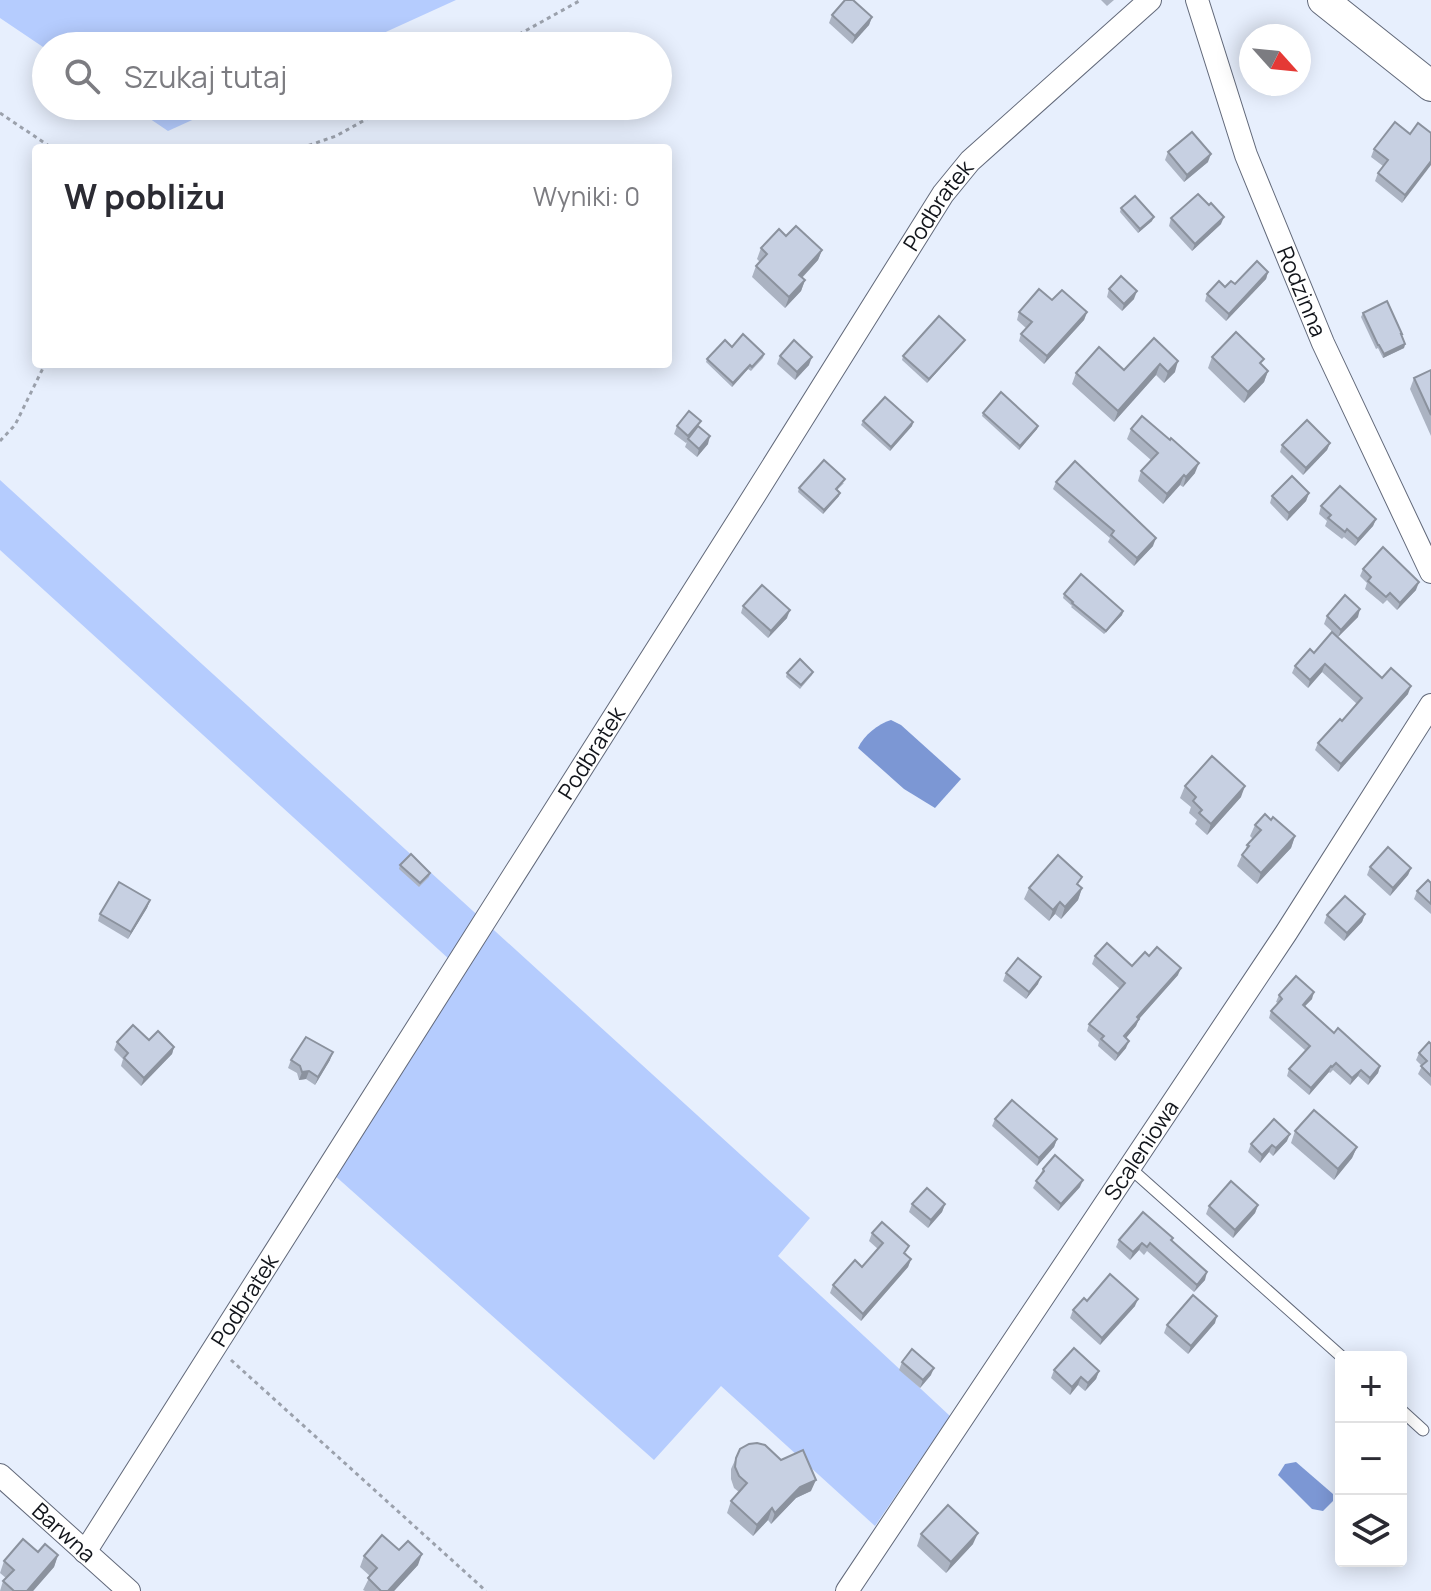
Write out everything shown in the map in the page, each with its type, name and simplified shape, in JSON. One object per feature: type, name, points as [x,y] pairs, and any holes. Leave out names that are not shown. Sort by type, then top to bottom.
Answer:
[{"type":"street","name":"Podbratek","points":[[85,1552],[943,194],[970,161],[1150,0]]},
{"type":"street","name":"Rodzinna","points":[[1197,0],[1246,155],[1323,343],[1431,572]]},
{"type":"street","points":[[1323,0],[1431,86]]},
{"type":"street","name":"Scaleniowa","points":[[847,1591],[1286,933],[1431,705]]},
{"type":"street","name":"Barwna","points":[[0,1475],[129,1591]]},
{"type":"lane","points":[[1130,1168],[1335,1351]]},
{"type":"lane","points":[[1407,1415],[1423,1430]]},
{"type":"path","points":[[523,32],[581,0]]},
{"type":"path","points":[[0,113],[46,144]]},
{"type":"path","points":[[313,144],[336,136],[365,120]]},
{"type":"path","points":[[0,441],[15,425],[43,368]]},
{"type":"path","points":[[215,1346],[486,1591]]},
{"type":"shaded area","points":[[0,0],[456,0],[386,32],[32,32],[32,40],[0,18]]},
{"type":"shaded area","points":[[152,120],[192,120],[168,131]]},
{"type":"shaded area","points":[[0,480],[810,1218],[778,1256],[950,1416],[875,1526],[721,1386],[654,1460],[333,1174],[461,970],[0,550]]},
{"type":"shaded area","points":[[891,720],[901,725],[961,779],[935,808],[904,789],[858,748],[872,731]]},
{"type":"shaded area","points":[[1296,1462],[1333,1494],[1333,1501],[1323,1511],[1312,1509],[1278,1475],[1285,1464]]},
{"type":"building","points":[[845,0],[853,0],[872,17],[855,36],[832,15]]},
{"type":"building","points":[[1395,122],[1410,134],[1418,123],[1431,133],[1431,161],[1405,195],[1378,173],[1388,160],[1374,149]]},
{"type":"building","points":[[1192,132],[1211,154],[1187,175],[1168,152]]},
{"type":"building","points":[[1198,194],[1224,217],[1195,244],[1171,218]]},
{"type":"building","points":[[1135,196],[1154,217],[1140,229],[1121,208]]},
{"type":"building","points":[[796,226],[822,250],[799,275],[805,280],[789,297],[756,266],[767,254],[761,248],[779,229],[786,236]]},
{"type":"building","points":[[1257,261],[1268,272],[1229,314],[1207,294],[1219,281],[1225,287],[1231,281],[1235,284]]},
{"type":"building","points":[[1121,276],[1137,291],[1124,304],[1109,289]]},
{"type":"building","points":[[1039,289],[1052,300],[1062,290],[1087,312],[1047,356],[1021,334],[1032,322],[1019,312]]},
{"type":"building","points":[[1387,301],[1405,344],[1384,354],[1363,313]]},
{"type":"building","points":[[939,316],[965,340],[929,379],[903,356]]},
{"type":"building","points":[[1236,332],[1264,359],[1260,363],[1268,371],[1248,392],[1212,357]]},
{"type":"building","points":[[743,334],[764,354],[733,383],[707,359],[725,340],[732,347]]},
{"type":"building","points":[[1154,338],[1178,361],[1168,372],[1160,364],[1118,411],[1076,373],[1099,347],[1124,370]]},
{"type":"building","points":[[794,340],[812,357],[797,372],[780,356]]},
{"type":"building","points":[[1431,370],[1431,415],[1414,378]]},
{"type":"building","points":[[1001,392],[1038,426],[1020,446],[983,413]]},
{"type":"building","points":[[885,397],[913,422],[891,447],[863,421]]},
{"type":"building","points":[[689,411],[701,421],[688,436],[677,426]]},
{"type":"building","points":[[1142,416],[1199,463],[1167,494],[1141,471],[1158,453],[1131,429]]},
{"type":"building","points":[[1307,420],[1330,443],[1306,468],[1282,445]]},
{"type":"building","points":[[698,426],[710,436],[699,449],[688,439]]},
{"type":"building","points":[[824,460],[845,479],[836,489],[840,493],[824,510],[799,488]]},
{"type":"building","points":[[1075,461],[1156,538],[1137,558],[1111,535],[1114,531],[1056,482]]},
{"type":"building","points":[[1292,476],[1309,493],[1289,513],[1272,496]]},
{"type":"building","points":[[1340,486],[1376,519],[1358,539],[1328,518],[1331,515],[1321,506]]},
{"type":"building","points":[[1383,547],[1419,582],[1400,603],[1390,593],[1386,597],[1368,581],[1371,577],[1363,569]]},
{"type":"building","points":[[1081,574],[1123,611],[1106,631],[1064,594]]},
{"type":"building","points":[[762,585],[790,610],[771,631],[743,606]]},
{"type":"building","points":[[1345,595],[1360,609],[1341,630],[1327,616]]},
{"type":"building","points":[[1332,632],[1382,678],[1391,668],[1411,686],[1341,764],[1318,743],[1362,698],[1325,664],[1310,680],[1295,666],[1310,649],[1314,653]]},
{"type":"building","points":[[800,659],[813,672],[801,685],[787,673]]},
{"type":"building","points":[[1212,756],[1245,786],[1211,824],[1199,813],[1202,810],[1193,801],[1196,797],[1185,786]]},
{"type":"building","points":[[1265,814],[1295,836],[1261,873],[1242,855],[1261,830],[1255,825]]},
{"type":"building","points":[[1388,847],[1411,868],[1393,888],[1370,867]]},
{"type":"building","points":[[411,854],[430,873],[420,883],[400,865]]},
{"type":"building","points":[[1058,855],[1082,877],[1077,884],[1082,888],[1065,907],[1060,902],[1053,910],[1029,888]]},
{"type":"building","points":[[1428,880],[1431,883],[1431,904],[1417,891]]},
{"type":"building","points":[[119,882],[150,900],[131,932],[100,914]]},
{"type":"building","points":[[1345,896],[1365,914],[1347,933],[1327,915]]},
{"type":"building","points":[[1107,943],[1132,966],[1145,952],[1149,956],[1157,947],[1181,968],[1137,1017],[1139,1019],[1124,1036],[1129,1041],[1118,1054],[1101,1039],[1104,1036],[1089,1024],[1125,983],[1095,956]]},
{"type":"building","points":[[1018,958],[1041,977],[1029,992],[1006,973]]},
{"type":"building","points":[[1296,976],[1314,992],[1303,1005],[1334,1033],[1338,1028],[1380,1066],[1370,1078],[1361,1070],[1352,1078],[1336,1063],[1311,1088],[1289,1069],[1310,1046],[1271,1011],[1282,999],[1279,995]]},
{"type":"building","points":[[133,1025],[149,1040],[158,1031],[174,1047],[144,1078],[124,1058],[128,1053],[117,1042]]},
{"type":"building","points":[[306,1037],[333,1052],[318,1077],[309,1071],[302,1072],[300,1066],[291,1060]]},
{"type":"building","points":[[1429,1042],[1431,1076],[1421,1066],[1427,1061],[1419,1053]]},
{"type":"building","points":[[1012,1100],[1057,1139],[1039,1158],[995,1119]]},
{"type":"building","points":[[1314,1110],[1357,1147],[1338,1169],[1295,1131]]},
{"type":"building","points":[[1274,1119],[1290,1134],[1276,1148],[1272,1145],[1262,1155],[1251,1144]]},
{"type":"building","points":[[1055,1155],[1083,1180],[1061,1204],[1036,1181]]},
{"type":"building","points":[[1231,1181],[1258,1205],[1235,1230],[1209,1206]]},
{"type":"building","points":[[927,1188],[945,1204],[931,1220],[912,1204]]},
{"type":"building","points":[[1143,1212],[1207,1272],[1197,1285],[1150,1243],[1147,1247],[1142,1243],[1133,1252],[1119,1240]]},
{"type":"building","points":[[882,1222],[909,1246],[904,1253],[911,1259],[863,1314],[833,1285],[855,1260],[862,1267],[883,1243],[872,1233]]},
{"type":"building","points":[[1110,1274],[1138,1299],[1102,1338],[1073,1310],[1084,1298],[1087,1301]]},
{"type":"building","points":[[1193,1295],[1217,1316],[1191,1346],[1167,1325]]},
{"type":"building","points":[[1074,1348],[1099,1371],[1088,1383],[1081,1377],[1072,1387],[1054,1370]]},
{"type":"building","points":[[912,1349],[934,1368],[923,1380],[902,1362]]},
{"type":"building","points":[[757,1443],[765,1445],[781,1460],[803,1450],[816,1480],[800,1487],[775,1513],[772,1508],[757,1525],[731,1501],[747,1483],[735,1467],[740,1449]]},
{"type":"building","points":[[948,1505],[978,1533],[951,1562],[921,1534]]},
{"type":"building","points":[[382,1535],[399,1550],[408,1541],[422,1554],[388,1591],[381,1591],[368,1578],[377,1568],[364,1556]]},
{"type":"building","points":[[23,1539],[38,1552],[45,1544],[58,1555],[27,1591],[14,1591],[3,1581],[14,1570],[4,1561]]}]
